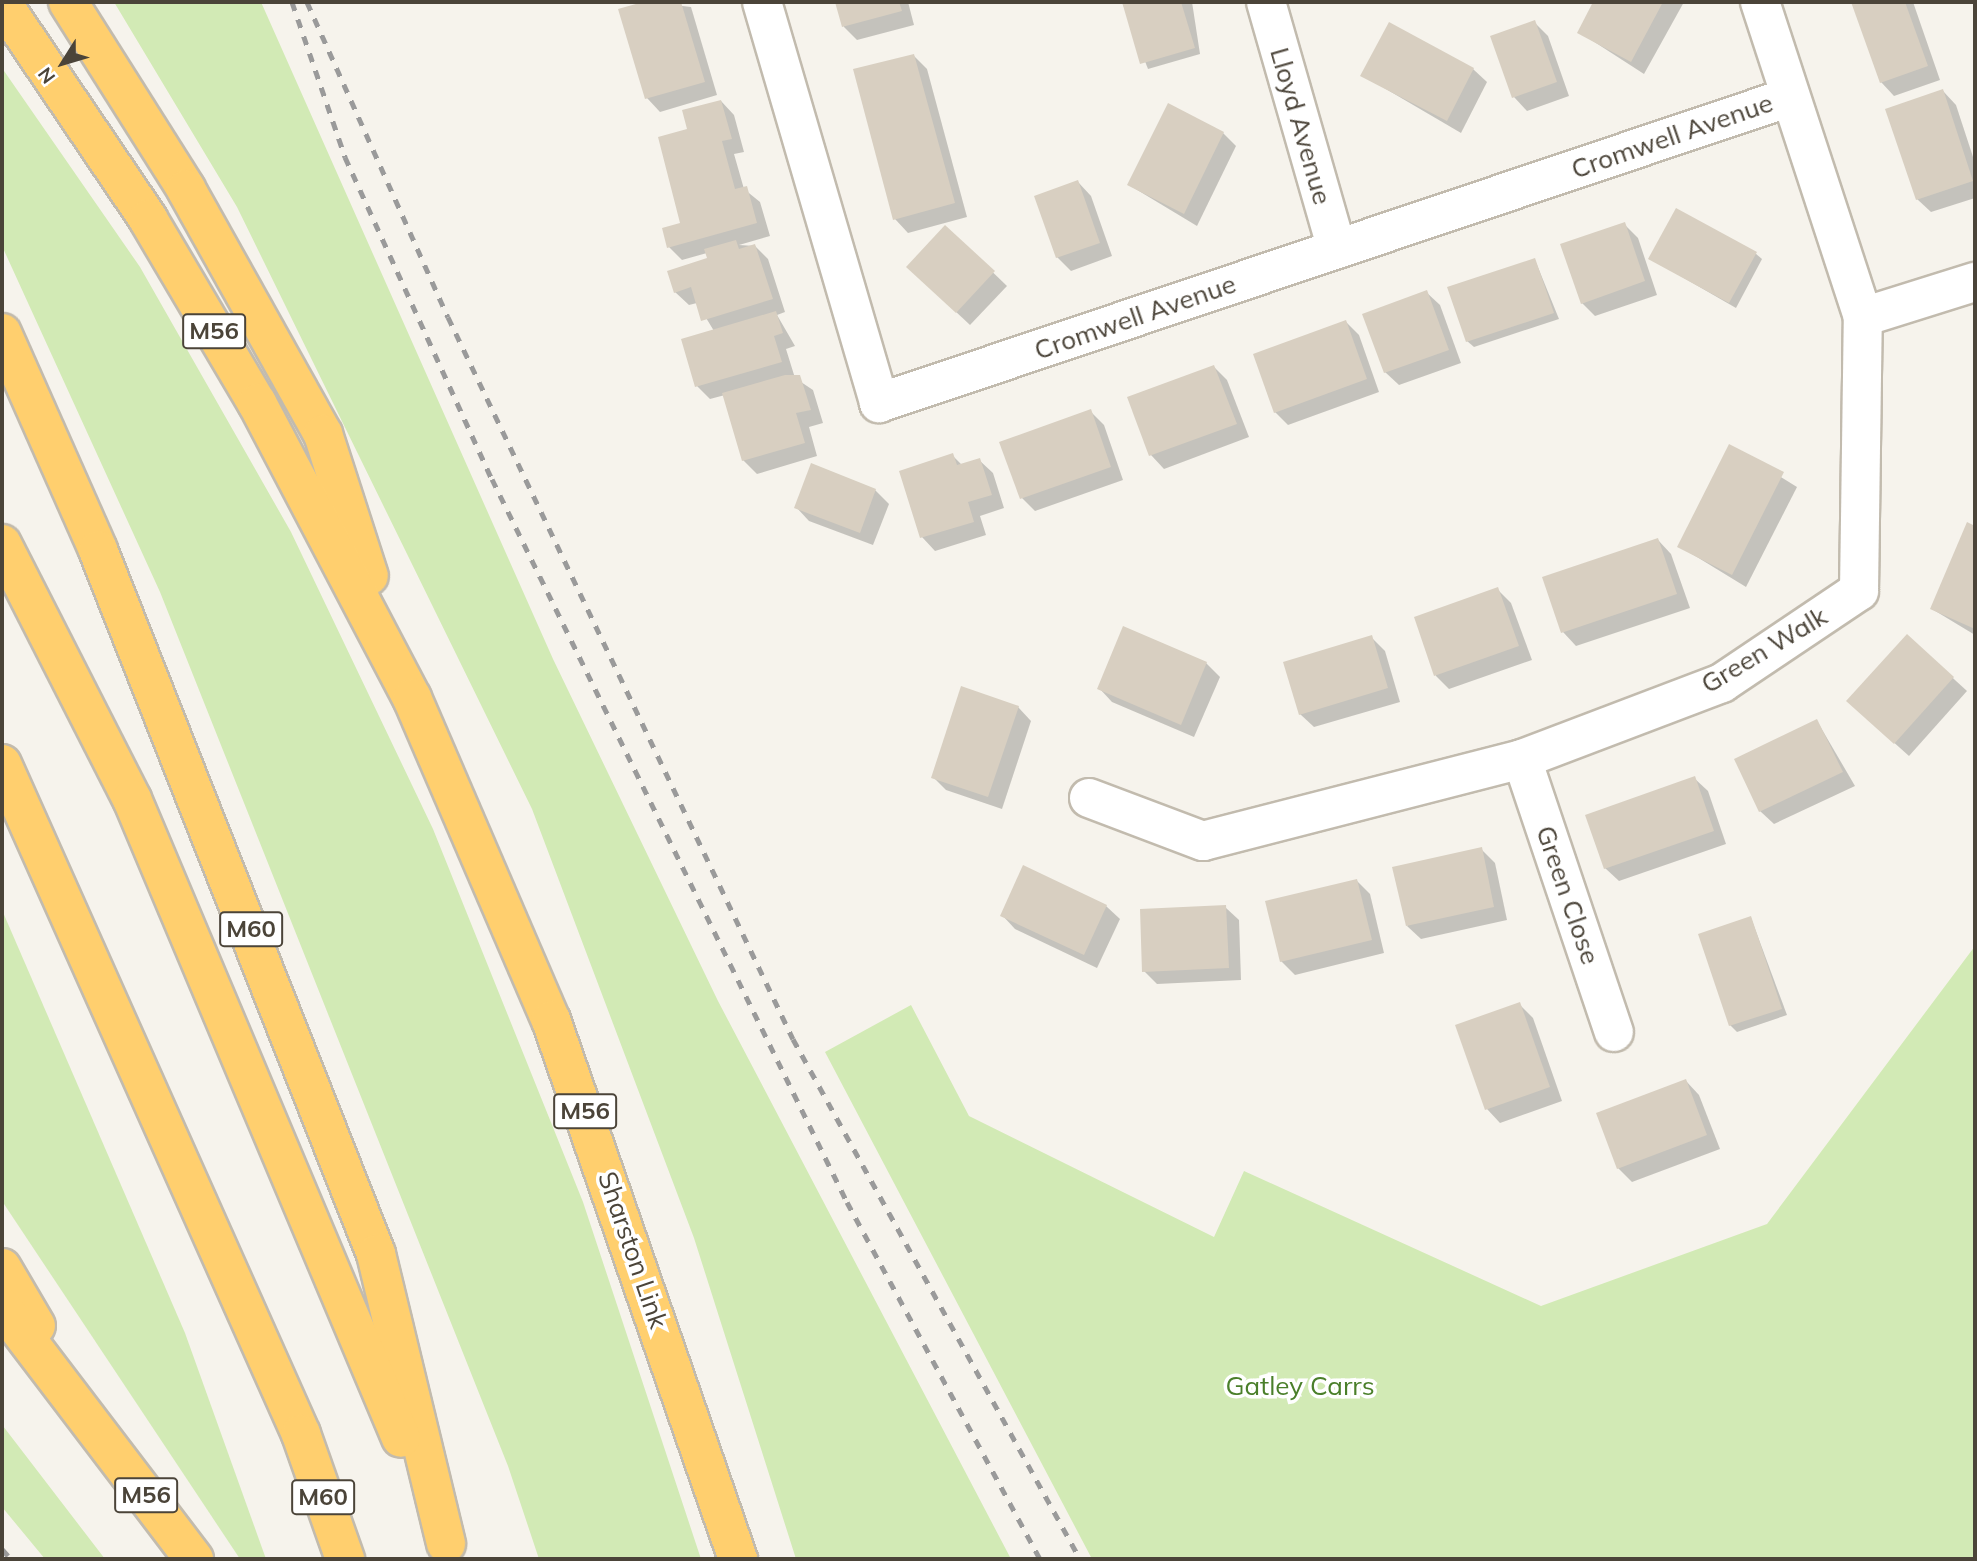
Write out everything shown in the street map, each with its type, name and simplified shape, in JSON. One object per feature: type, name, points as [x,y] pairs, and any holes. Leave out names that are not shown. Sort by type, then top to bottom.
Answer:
[{"type":"highway","name":"M56","points":[[68,2],[186,189],[323,434],[401,675]]},
{"type":"highway","name":"M56","points":[[2,3],[203,311],[401,675]]},
{"type":"highway","name":"M60","points":[[2,333],[113,588],[376,1254],[449,1551]]},
{"type":"highway","name":"M60","points":[[2,544],[132,799],[449,1551]]},
{"type":"highway","name":"Sharston Link","points":[[401,675],[551,1020],[738,1559]]},
{"type":"highway","name":"M60","points":[[2,764],[301,1434],[345,1559]]},
{"type":"highway","points":[[2,1268],[98,1431]]},
{"type":"highway","name":"M56","points":[[2,1307],[194,1559]]},
{"type":"street","name":"Cromwell Avenue","points":[[762,2],[880,403],[1787,97]]},
{"type":"street","name":"Lloyd Avenue","points":[[1266,2],[1337,249]]},
{"type":"street","name":"Green Walk","points":[[1089,798],[1203,841],[1522,759],[1722,682],[1858,591],[1863,317],[1787,97],[1760,2]]},
{"type":"street","points":[[1863,317],[1975,282]]},
{"type":"street","name":"Green Close","points":[[1522,759],[1614,1032]]},
{"type":"green space","points":[[114,2],[261,2],[553,659],[718,1001],[1011,1559],[796,1559],[694,1238],[532,809],[237,207]]},
{"type":"green space","points":[[2,68],[140,267],[291,532],[433,829],[583,1202],[701,1559],[539,1559],[508,1466],[160,592],[2,246]]},
{"type":"green space","points":[[2,910],[185,1333],[266,1559],[240,1559],[2,1201]]},
{"type":"green space","name":"Gatley Carrs","points":[[1975,946],[1975,1559],[1092,1559],[825,1052],[911,1005],[969,1116],[1214,1237],[1244,1171],[1541,1306],[1767,1224]]},
{"type":"green space","points":[[2,1424],[105,1559],[45,1559],[2,1507]]},
{"type":"building","points":[[643,2],[681,2],[705,82],[645,99],[618,9]]},
{"type":"building","points":[[835,2],[899,2],[902,11],[842,27]]},
{"type":"building","points":[[1122,2],[1181,2],[1195,48],[1140,64]]},
{"type":"building","points":[[1593,2],[1663,2],[1631,62],[1577,33]]},
{"type":"building","points":[[1851,2],[1905,2],[1928,66],[1880,83]]},
{"type":"building","points":[[1535,20],[1557,82],[1512,98],[1490,36]]},
{"type":"building","points":[[1389,22],[1474,68],[1447,121],[1360,76]]},
{"type":"building","points":[[914,54],[955,203],[893,220],[853,69]]},
{"type":"building","points":[[1943,89],[1973,181],[1916,200],[1885,109]]},
{"type":"building","points":[[721,100],[732,139],[722,141],[735,189],[747,186],[757,223],[667,248],[662,228],[680,223],[658,137],[687,129],[682,110]]},
{"type":"building","points":[[1168,103],[1224,132],[1184,214],[1127,185]]},
{"type":"building","points":[[1078,180],[1100,243],[1056,258],[1034,196]]},
{"type":"building","points":[[1676,208],[1757,252],[1729,303],[1648,259]]},
{"type":"building","points":[[1625,222],[1645,281],[1581,304],[1560,244]]},
{"type":"building","points":[[945,225],[995,271],[956,313],[906,267]]},
{"type":"building","points":[[736,240],[739,249],[755,244],[773,299],[701,321],[691,287],[674,293],[667,271],[707,258],[704,249]]},
{"type":"building","points":[[1535,258],[1554,313],[1466,342],[1447,287]]},
{"type":"building","points":[[1427,290],[1449,350],[1384,373],[1362,314]]},
{"type":"building","points":[[776,311],[783,333],[774,336],[782,362],[695,387],[681,339]]},
{"type":"building","points":[[1346,320],[1367,379],[1274,413],[1253,354]]},
{"type":"building","points":[[1214,365],[1237,424],[1149,456],[1127,397]]},
{"type":"building","points":[[785,375],[800,375],[811,410],[796,413],[805,443],[742,461],[722,393]]},
{"type":"building","points":[[1091,409],[1111,467],[1020,499],[999,442]]},
{"type":"building","points":[[1729,444],[1784,472],[1732,575],[1677,547]]},
{"type":"building","points":[[953,453],[957,465],[980,458],[992,495],[968,502],[974,522],[920,538],[899,471]]},
{"type":"building","points":[[811,463],[876,489],[860,533],[794,508]]},
{"type":"building","points":[[1967,522],[1975,526],[1975,629],[1930,609]]},
{"type":"building","points":[[1658,538],[1677,594],[1561,633],[1542,577]]},
{"type":"building","points":[[1498,587],[1519,646],[1434,676],[1414,617]]},
{"type":"building","points":[[1123,626],[1207,662],[1181,725],[1097,689]]},
{"type":"building","points":[[1907,634],[1954,677],[1894,744],[1846,701]]},
{"type":"building","points":[[1372,635],[1388,688],[1299,715],[1283,662]]},
{"type":"building","points":[[961,686],[1019,706],[988,797],[931,778]]},
{"type":"building","points":[[1817,719],[1843,772],[1759,812],[1734,759]]},
{"type":"building","points":[[1695,776],[1714,831],[1604,869],[1585,815]]},
{"type":"building","points":[[1482,847],[1494,907],[1406,926],[1392,867]]},
{"type":"building","points":[[1023,865],[1107,905],[1084,955],[1000,916]]},
{"type":"building","points":[[1357,879],[1372,940],[1280,962],[1265,901]]},
{"type":"building","points":[[1226,905],[1229,968],[1142,972],[1140,909]]},
{"type":"building","points":[[1751,916],[1782,1009],[1729,1026],[1698,934]]},
{"type":"building","points":[[1520,1002],[1550,1087],[1485,1110],[1455,1025]]},
{"type":"building","points":[[1686,1079],[1707,1135],[1617,1169],[1596,1113]]},
{"type":"railway","points":[[292,2],[345,157],[492,479],[847,1202],[1040,1559]]},
{"type":"railway","points":[[307,2],[448,317],[793,1039],[1080,1559]]},
{"type":"railway","points":[[2,1549],[11,1559]]}]
